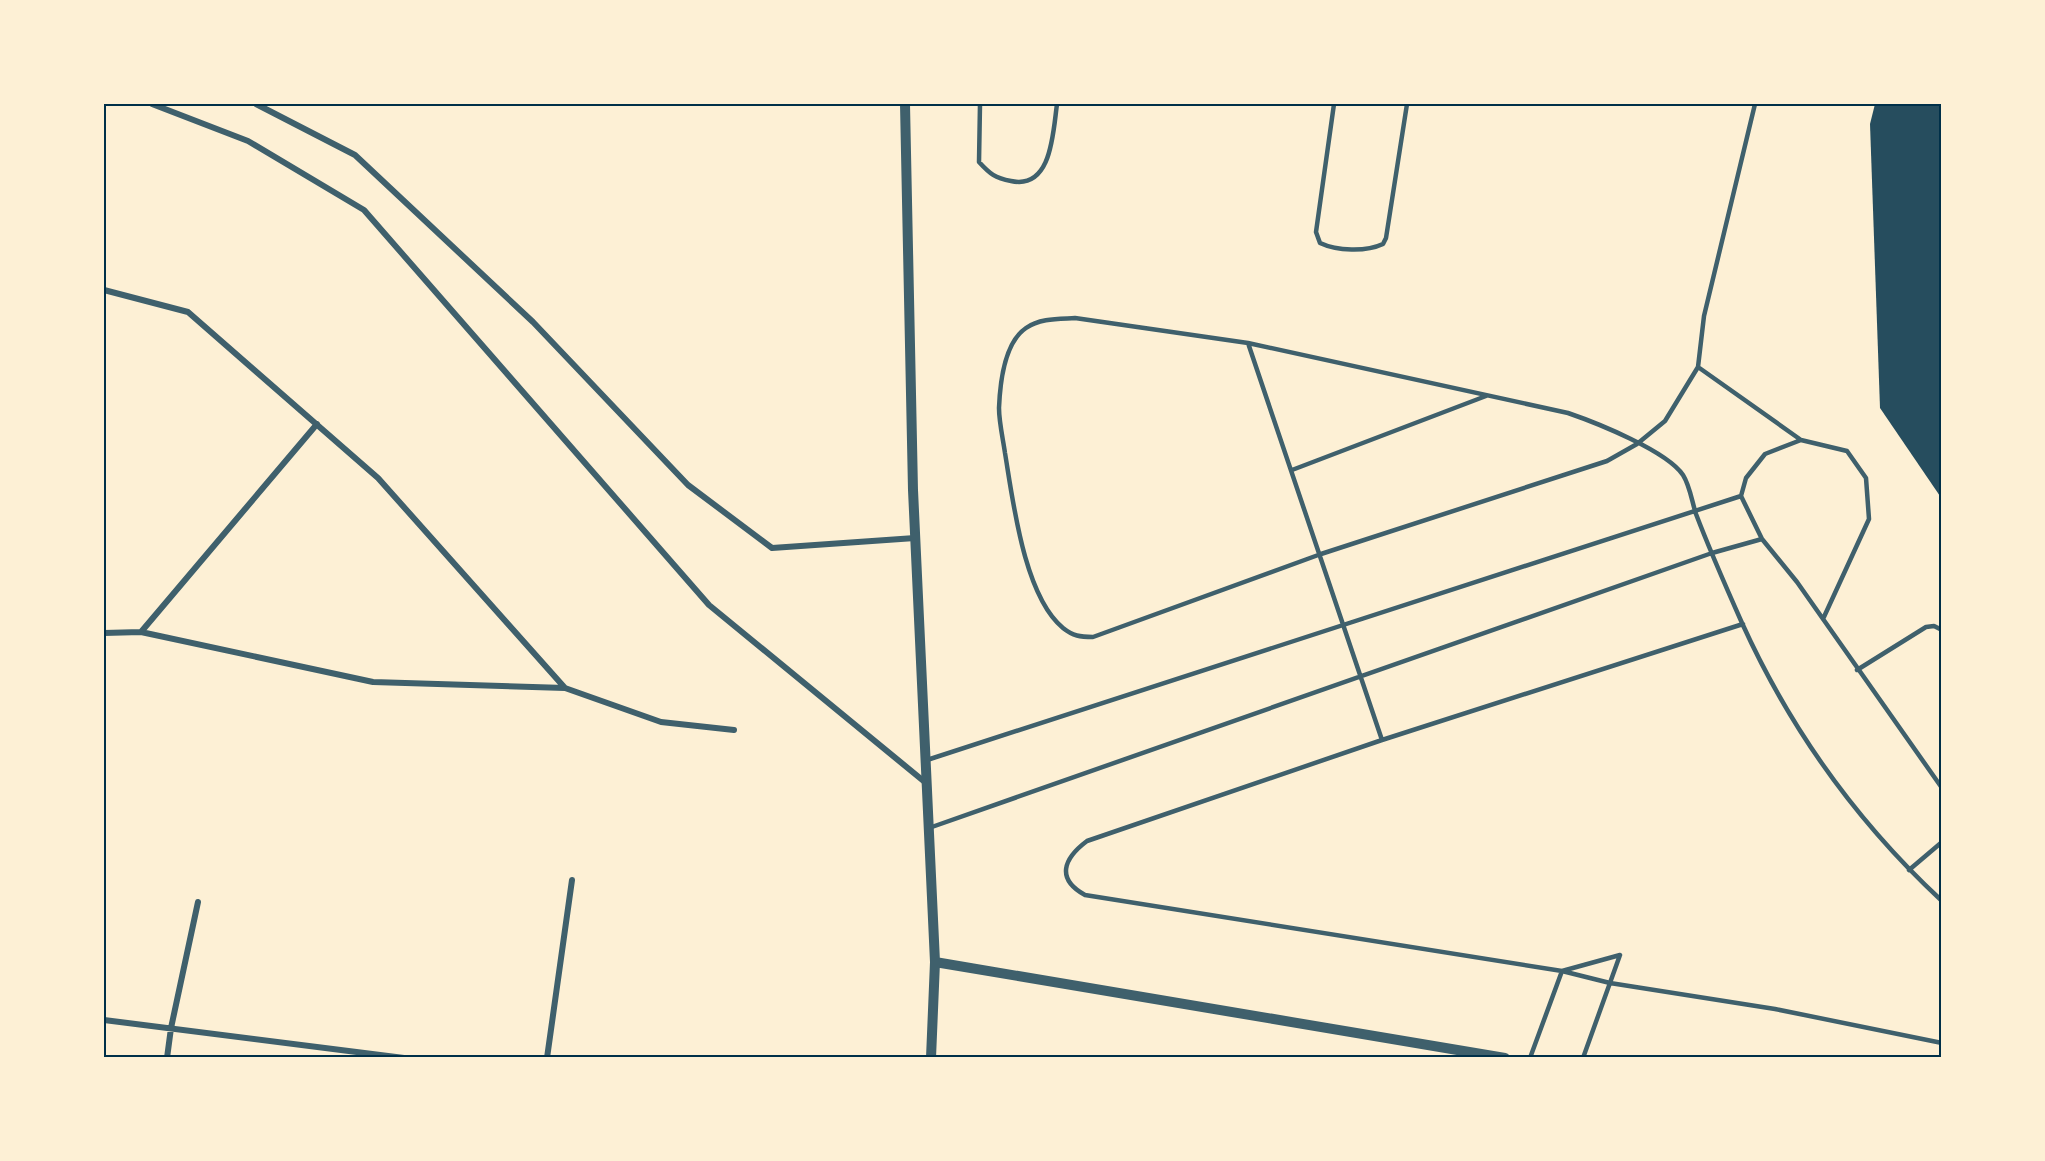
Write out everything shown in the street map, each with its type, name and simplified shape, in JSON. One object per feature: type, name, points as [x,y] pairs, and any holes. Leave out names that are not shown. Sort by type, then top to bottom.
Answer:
[{"type":"street","points":[[152,104],[248,141],[364,210],[709,605],[927,783]]},
{"type":"street","points":[[256,104],[355,155],[533,322],[688,485],[772,548],[915,538]]},
{"type":"street","points":[[905,104],[915,538],[935,962],[931,1058]]},
{"type":"street","points":[[104,290],[188,312],[378,478],[565,688]]},
{"type":"street","points":[[141,632],[317,424]]},
{"type":"street","points":[[104,633],[141,632],[373,682],[565,688],[661,722],[734,730]]},
{"type":"street","points":[[547,1058],[572,880]]},
{"type":"street","points":[[168,1058],[171,1028],[198,902]]},
{"type":"street","points":[[935,962],[1505,1058]]},
{"type":"street","points":[[104,1020],[404,1058]]},
{"type":"lane","points":[[980,104],[979,162],[993,177],[1020,183],[1035,179],[1045,166],[1057,104]]},
{"type":"lane","points":[[1334,104],[1316,232],[1320,243],[1327,246],[1365,249],[1383,244],[1386,238],[1407,104]]},
{"type":"lane","points":[[1755,104],[1704,316],[1698,367],[1665,421],[1637,444],[1607,461],[1321,554],[1093,637],[1076,637],[1062,627],[1047,608],[1028,567],[1014,510],[999,410],[1007,358],[1016,339],[1026,328],[1055,319],[1075,318],[1248,342],[1568,413],[1637,444],[1661,455],[1683,476],[1712,554],[1782,704],[1837,788],[1908,870],[1941,901]]},
{"type":"lane","points":[[1248,342],[1346,626],[1382,740]]},
{"type":"lane","points":[[1698,367],[1801,440],[1847,451],[1866,478],[1869,519],[1823,619]]},
{"type":"lane","points":[[1292,470],[1487,395]]},
{"type":"lane","points":[[1801,440],[1765,454],[1746,478],[1741,496],[1762,539],[1823,619],[1941,788]]},
{"type":"lane","points":[[926,761],[1741,496]]},
{"type":"lane","points":[[929,828],[1712,554],[1762,539]]},
{"type":"lane","points":[[1743,624],[1382,740],[1087,842],[1071,853],[1066,865],[1068,878],[1074,889],[1085,895],[1562,971],[1610,983],[1775,1010],[1941,1043]]},
{"type":"lane","points":[[1857,670],[1926,627],[1934,626],[1941,630]]},
{"type":"lane","points":[[1908,870],[1941,842]]},
{"type":"lane","points":[[1562,971],[1620,954],[1583,1058]]},
{"type":"lane","points":[[1530,1058],[1562,971]]},
{"type":"building","points":[[1875,104],[1942,104],[1942,499],[1880,408],[1870,124]]}]
